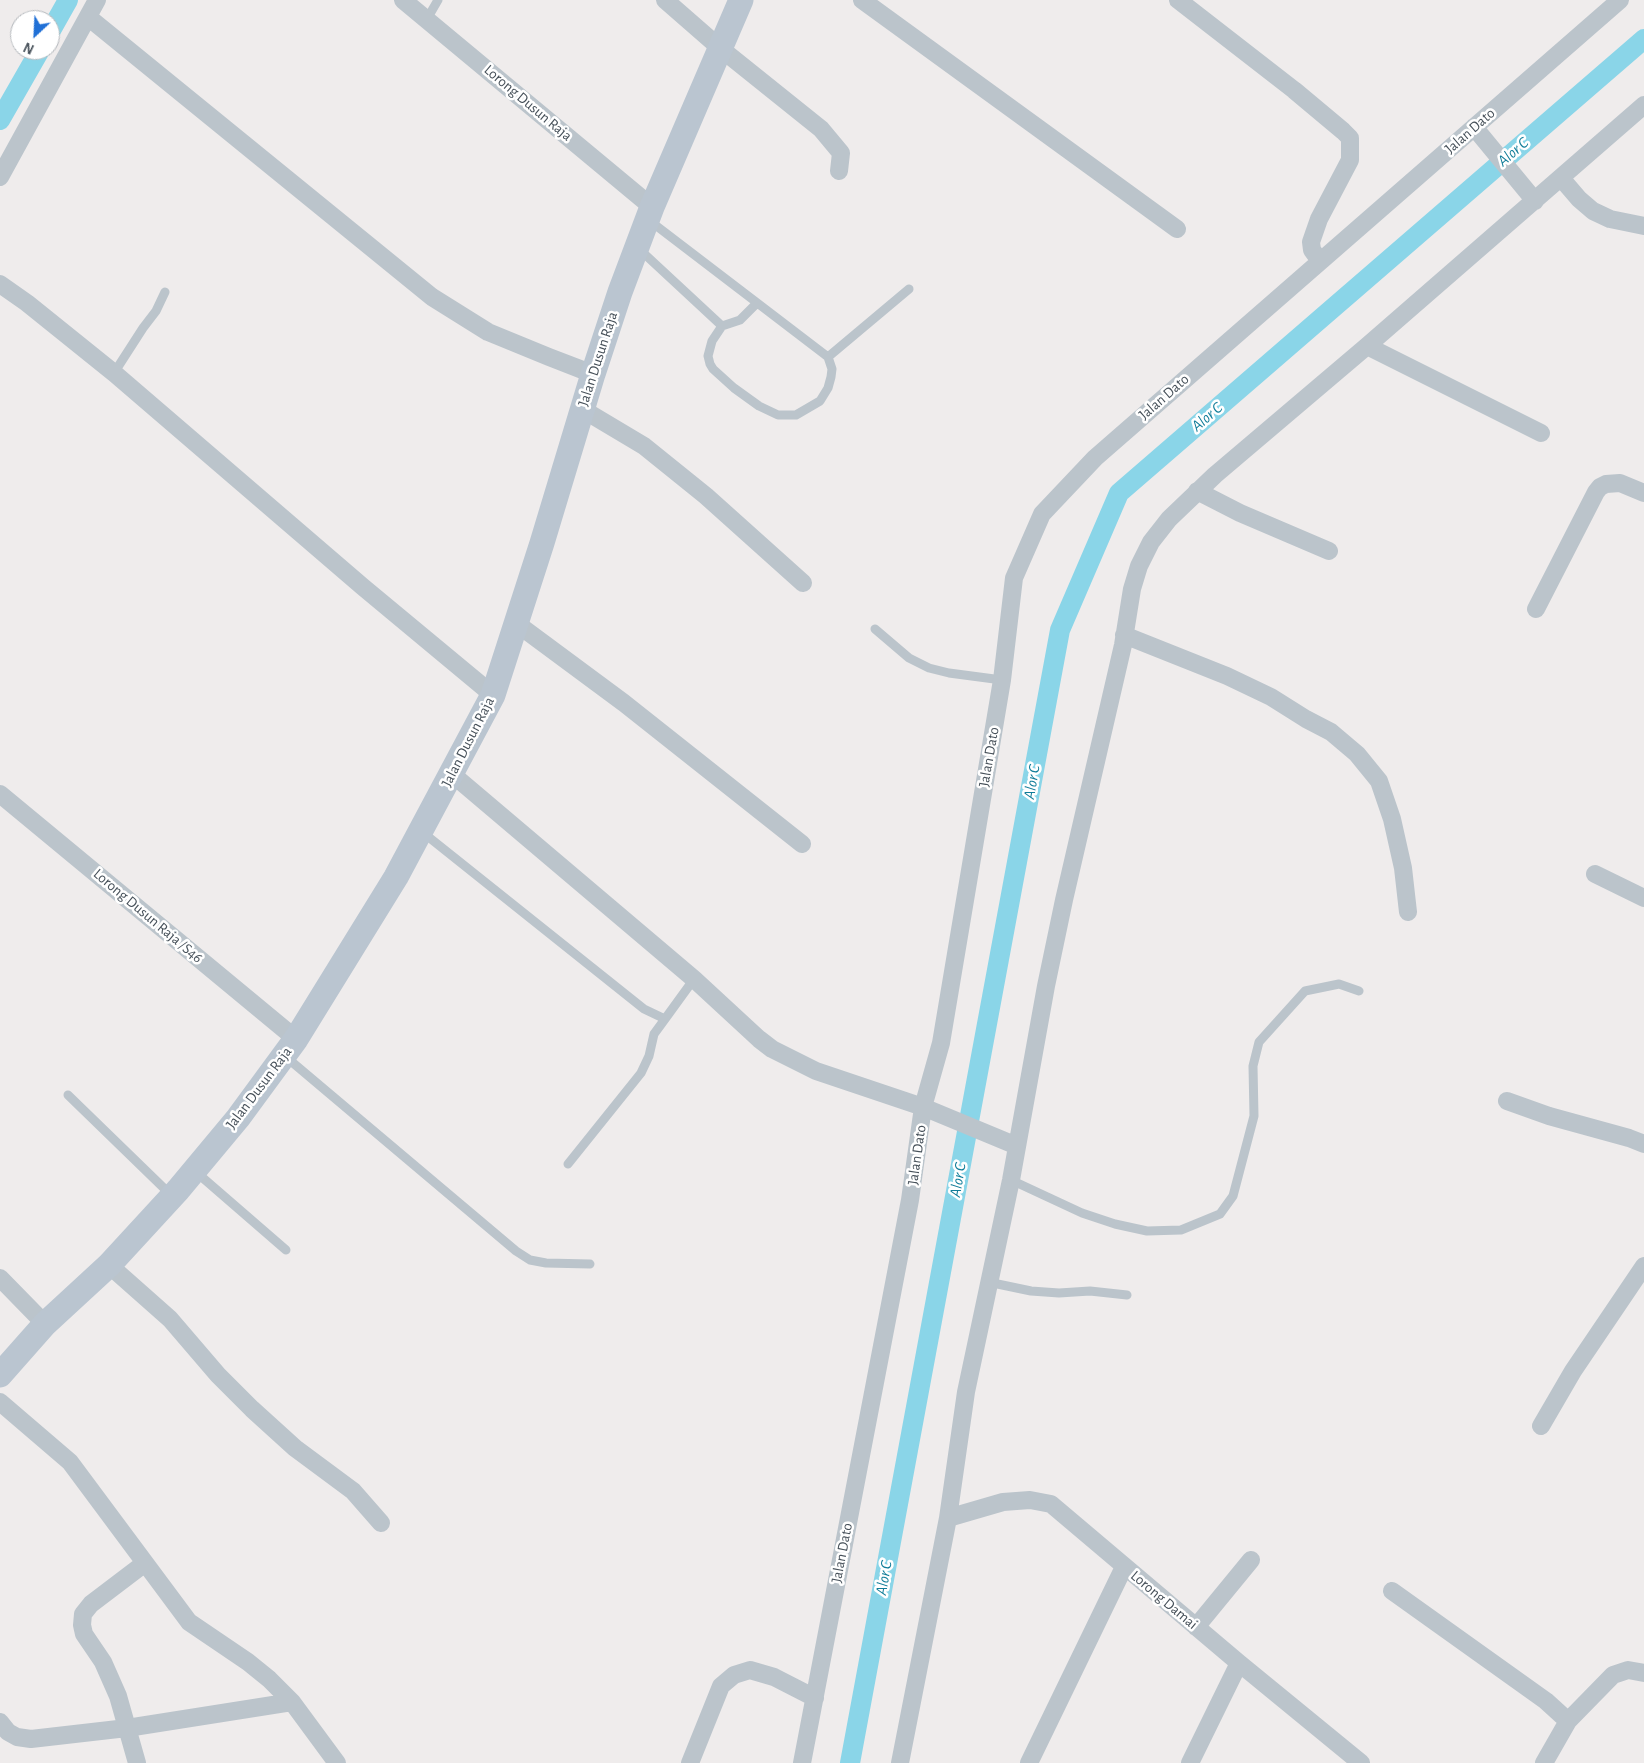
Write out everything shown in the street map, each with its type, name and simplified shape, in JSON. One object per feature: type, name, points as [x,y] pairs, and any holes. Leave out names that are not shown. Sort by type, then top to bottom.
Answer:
[{"type":"main road","name":"Jalan Dusun Raja","points":[[0,1374],[45,1324],[109,1265],[172,1196],[238,1118],[290,1048],[396,877],[452,774],[493,695],[620,292],[650,213],[741,0]]},
{"type":"street","points":[[0,177],[97,0]]},
{"type":"street","name":"Lorong Dusun Raja","points":[[403,0],[650,213]]},
{"type":"street","points":[[665,0],[720,48],[821,129],[841,152],[839,171]]},
{"type":"street","points":[[862,0],[1177,229]]},
{"type":"street","points":[[1178,0],[1294,90],[1343,130],[1350,138],[1350,160],[1319,219],[1310,242],[1312,250],[1320,261]]},
{"type":"street","name":"Jalan Dato","points":[[802,1763],[941,1043],[1002,680],[1014,578],[1042,514],[1095,458],[1620,0]]},
{"type":"street","points":[[88,17],[432,297],[488,332],[593,374]]},
{"type":"street","points":[[900,1763],[948,1518],[966,1392],[1010,1180],[1012,1144],[1138,566],[1151,542],[1169,519],[1197,491],[1367,346],[1532,197],[1561,178],[1644,105]]},
{"type":"street","points":[[1475,128],[1532,197]]},
{"type":"street","points":[[1561,178],[1579,200],[1594,212],[1610,219],[1644,226]]},
{"type":"street","points":[[0,284],[27,303],[114,373],[363,587],[493,695]]},
{"type":"street","points":[[1367,346],[1541,433]]},
{"type":"street","points":[[582,409],[644,446],[706,496],[803,583]]},
{"type":"street","points":[[1536,609],[1600,487],[1620,483],[1644,494]]},
{"type":"street","points":[[1197,491],[1240,513],[1329,551]]},
{"type":"street","points":[[516,623],[624,702],[802,844]]},
{"type":"street","points":[[1124,635],[1227,676],[1271,697],[1331,732],[1357,754],[1379,781],[1392,819],[1403,868],[1408,912]]},
{"type":"street","points":[[452,774],[694,980],[758,1040],[816,1071],[927,1108],[1012,1144]]},
{"type":"street","name":"Lorong Dusun Raja /S46","points":[[0,794],[290,1048]]},
{"type":"street","points":[[1595,874],[1644,898]]},
{"type":"street","points":[[1507,1101],[1549,1116],[1629,1138],[1644,1144]]},
{"type":"street","points":[[109,1265],[170,1319],[218,1376],[252,1409],[295,1448],[353,1491],[381,1523]]},
{"type":"street","points":[[1541,1426],[1573,1371],[1644,1266]]},
{"type":"street","points":[[0,1278],[45,1324]]},
{"type":"street","points":[[0,1402],[70,1462],[189,1622],[248,1662],[269,1679],[292,1702],[336,1763]]},
{"type":"street","name":"Lorong Damai","points":[[948,1518],[1003,1502],[1030,1500],[1051,1504],[1124,1567],[1361,1763]]},
{"type":"street","points":[[1196,1627],[1251,1560]]},
{"type":"street","points":[[137,1763],[118,1696],[103,1662],[84,1634],[82,1625],[83,1614],[91,1604],[146,1562]]},
{"type":"street","points":[[1029,1763],[1124,1567]]},
{"type":"street","points":[[1392,1591],[1546,1701],[1568,1721]]},
{"type":"street","points":[[1190,1763],[1239,1663]]},
{"type":"street","points":[[690,1763],[721,1686],[734,1675],[750,1670],[774,1676],[814,1698]]},
{"type":"street","points":[[1544,1763],[1568,1721],[1613,1676],[1628,1670],[1644,1673]]},
{"type":"street","points":[[0,1722],[8,1732],[18,1737],[31,1739],[127,1728],[292,1702]]},
{"type":"lane","points":[[427,19],[438,0]]},
{"type":"lane","points":[[650,213],[757,303],[828,357],[832,369],[832,377],[828,388],[820,401],[796,414],[778,415],[759,406],[734,388],[710,364],[708,349],[722,326],[740,320],[757,303]]},
{"type":"lane","points":[[637,247],[722,326]]},
{"type":"lane","points":[[828,357],[909,290]]},
{"type":"lane","points":[[114,373],[156,311],[165,292]]},
{"type":"lane","points":[[874,629],[909,658],[929,668],[949,674],[1002,680]]},
{"type":"lane","points":[[421,831],[644,1009],[665,1019]]},
{"type":"lane","points":[[568,1164],[641,1073],[649,1056],[654,1034],[694,980]]},
{"type":"lane","points":[[1010,1180],[1082,1213],[1115,1224],[1147,1231],[1181,1230],[1220,1214],[1232,1196],[1254,1116],[1253,1066],[1259,1042],[1305,990],[1339,984],[1359,991]]},
{"type":"lane","points":[[290,1048],[516,1251],[530,1260],[546,1263],[590,1264]]},
{"type":"lane","points":[[68,1095],[172,1196]]},
{"type":"lane","points":[[194,1170],[286,1250]]},
{"type":"lane","points":[[988,1282],[1031,1291],[1060,1293],[1090,1291],[1127,1295]]},
{"type":"waterway","points":[[60,14],[68,0]]},
{"type":"waterway","name":"Alor C","points":[[850,1763],[1060,630],[1119,493],[1644,39]]},
{"type":"waterway","points":[[0,120],[34,60]]}]
